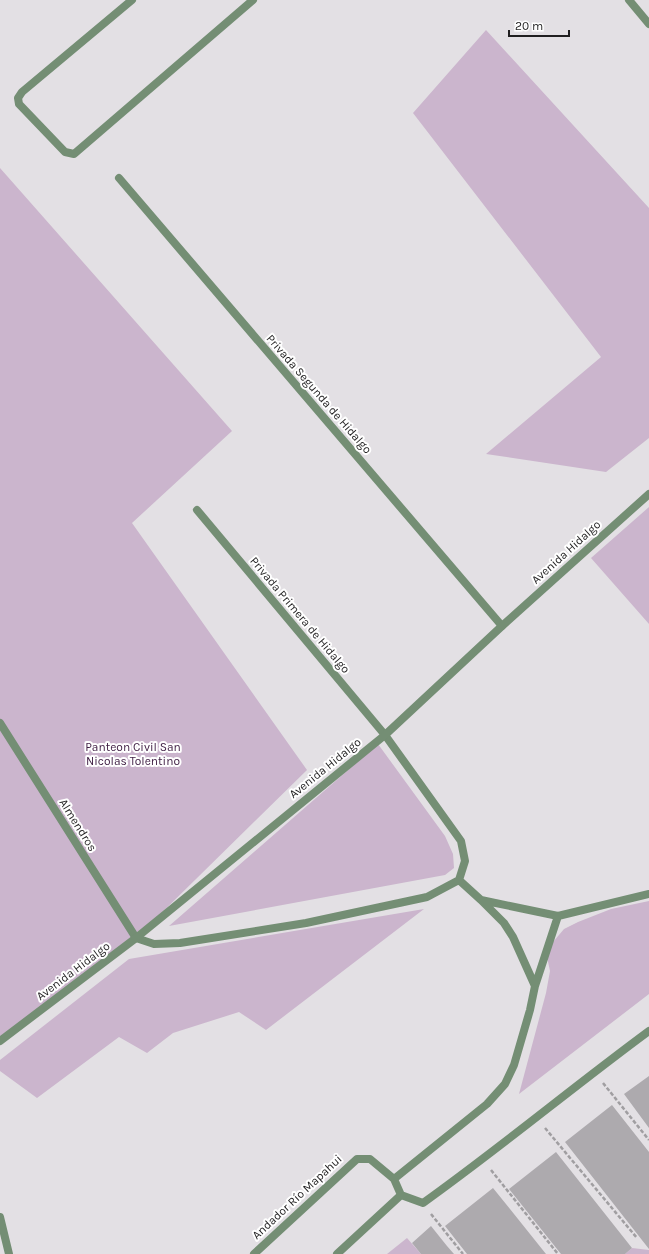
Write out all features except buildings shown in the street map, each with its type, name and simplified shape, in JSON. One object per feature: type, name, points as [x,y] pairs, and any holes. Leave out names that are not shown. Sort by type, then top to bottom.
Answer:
[{"type":"street","points":[[132,0],[22,92],[18,98],[19,104],[65,152],[74,154],[253,0]]},
{"type":"street","points":[[629,0],[649,24]]},
{"type":"street","name":"Privada Segunda de Hidalgo","points":[[118,178],[502,626]]},
{"type":"street","name":"Avenida Hidalgo","points":[[0,1041],[136,938],[385,735],[502,626],[649,494]]},
{"type":"street","name":"Privada Primera de Hidalgo","points":[[197,510],[385,735],[461,841],[465,861],[459,880]]},
{"type":"street","name":"Almendros","points":[[0,724],[136,938]]},
{"type":"street","points":[[136,938],[154,944],[180,943],[306,923],[428,897],[459,880],[504,923],[513,937],[535,986]]},
{"type":"street","points":[[481,900],[558,916],[649,894]]},
{"type":"street","points":[[558,916],[535,986],[514,1065],[505,1084],[487,1104],[394,1179],[401,1195],[423,1203],[483,1160],[535,1117],[649,1031]]},
{"type":"street","name":"Andador Río Mapahui","points":[[254,1254],[357,1158],[370,1159],[394,1179]]},
{"type":"street","points":[[337,1254],[401,1195]]},
{"type":"street","points":[[0,1217],[9,1254]]},
{"type":"path","points":[[593,1072],[649,1140]]},
{"type":"path","points":[[535,1117],[637,1238]]},
{"type":"path","points":[[483,1160],[558,1254]]},
{"type":"path","points":[[423,1203],[463,1254]]},
{"type":"green space","points":[[486,30],[649,208],[649,438],[606,472],[486,454],[601,357],[413,113]]},
{"type":"green space","name":"Panteon Civil San Nicolas Tolentino","points":[[0,168],[232,431],[132,523],[307,770],[136,938],[0,1038]]},
{"type":"green space","points":[[649,507],[649,624],[591,558]]},
{"type":"green space","points":[[378,744],[445,836],[453,854],[454,868],[445,875],[169,926]]},
{"type":"green space","points":[[649,901],[649,994],[519,1094],[546,993],[550,971],[547,957],[548,948],[564,929],[578,922],[611,909]]},
{"type":"green space","points":[[424,909],[266,1030],[239,1012],[173,1033],[147,1053],[119,1037],[37,1098],[0,1071],[0,1060],[129,959]]},
{"type":"green space","points":[[407,1238],[421,1254],[387,1254]]},
{"type":"green space","points":[[632,1248],[649,1250],[649,1254],[625,1254]]}]
